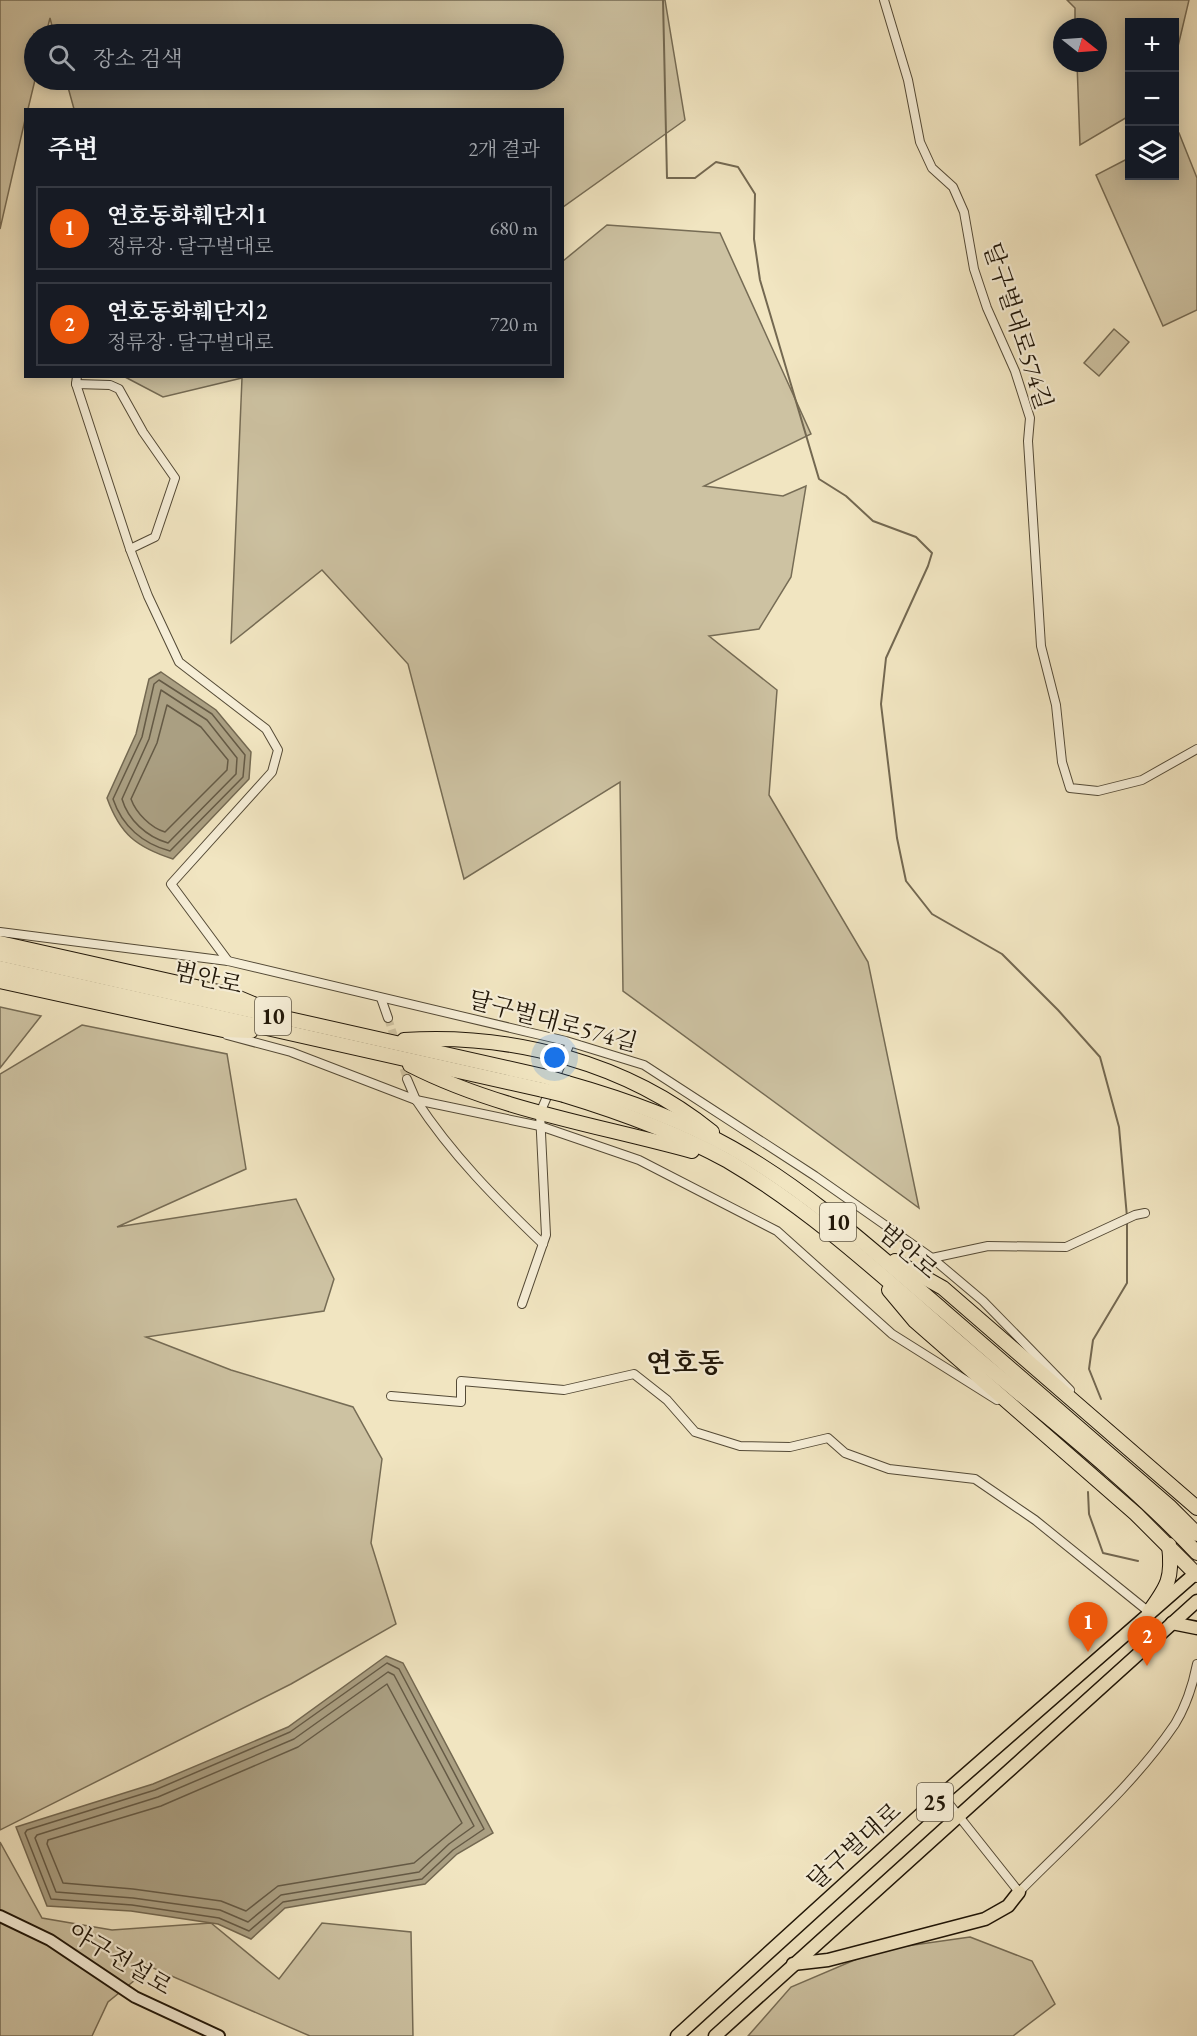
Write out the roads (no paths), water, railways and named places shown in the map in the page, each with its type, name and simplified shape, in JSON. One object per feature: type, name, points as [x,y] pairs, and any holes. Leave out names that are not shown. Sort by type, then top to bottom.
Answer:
[{"type":"highway","points":[[0,943],[232,995],[290,1026]]},
{"type":"highway","name":"범안로","points":[[0,954],[290,1026],[392,1056],[545,1084]]},
{"type":"highway","name":"범안로","points":[[0,968],[290,1026],[388,1041],[545,1084],[640,1106],[808,1199],[864,1251],[1067,1425]]},
{"type":"highway","points":[[0,981],[223,1030],[290,1026]]},
{"type":"highway","points":[[388,1041],[440,1038],[568,1049],[601,1068],[651,1091],[690,1114],[729,1154]]},
{"type":"highway","points":[[392,1056],[439,1080],[540,1120],[729,1154]]},
{"type":"highway","points":[[864,1251],[915,1322],[1168,1545],[1197,1574]]},
{"type":"highway","points":[[864,1251],[943,1288],[1197,1508]]},
{"type":"highway","name":"10","points":[[1067,1425],[1197,1534]]},
{"type":"highway","name":"10","points":[[1067,1425],[1197,1553]]},
{"type":"highway","points":[[1149,1612],[1169,1585],[1172,1567],[1168,1545]]},
{"type":"main road","name":"달구벌대로","points":[[677,2036],[942,1795],[1149,1612],[1197,1574]]},
{"type":"main road","name":"달구벌대로","points":[[715,2036],[1197,1601]]},
{"type":"main road","points":[[1172,1623],[1197,1628]]},
{"type":"main road","points":[[793,1964],[828,1960],[985,1919],[1008,1906],[1019,1892]]},
{"type":"main road","name":"야구전설로","points":[[0,1916],[50,1940],[135,1997],[219,2036]]},
{"type":"street","name":"달구벌대로574길","points":[[884,0],[908,80],[917,116],[920,142],[932,168],[953,187],[964,212],[975,269],[987,308],[1016,371],[1030,418],[1028,441],[1041,646],[1056,705],[1062,762],[1070,788],[1098,791],[1142,780],[1197,749]]},
{"type":"street","points":[[130,549],[155,537],[175,478],[143,432],[119,389],[110,385],[76,380],[130,549],[148,596],[179,662],[266,729],[278,750],[272,772],[171,884],[228,961]]},
{"type":"street","name":"달구벌대로574길","points":[[0,932],[228,961],[381,998],[568,1049],[644,1065],[789,1159],[932,1258],[983,1301],[1104,1426]]},
{"type":"street","points":[[381,998],[388,1018]]},
{"type":"street","points":[[135,1011],[291,1052],[416,1100],[540,1120],[639,1160],[777,1231],[892,1334],[1023,1416]]},
{"type":"street","points":[[522,1304],[546,1235],[540,1120],[568,1049]]},
{"type":"street","points":[[407,1079],[416,1100],[439,1135],[484,1188],[543,1244]]},
{"type":"street","points":[[932,1258],[988,1246],[1066,1247],[1135,1215],[1145,1213]]},
{"type":"street","points":[[391,1396],[461,1402],[461,1381],[564,1390],[634,1374],[667,1400],[695,1432],[740,1446],[790,1447],[828,1438],[844,1452],[889,1469],[975,1479],[1035,1520],[1149,1612]]},
{"type":"street","points":[[942,1795],[1019,1892],[1144,1762],[1176,1722],[1188,1696],[1197,1664]]},
{"type":"water","points":[[161,672],[216,710],[251,752],[249,779],[173,859],[139,844],[131,837],[118,821],[107,798],[136,734],[149,679]]},
{"type":"water","points":[[386,1656],[403,1663],[493,1833],[457,1854],[425,1884],[285,1908],[251,1939],[218,1924],[131,1911],[47,1906],[16,1827],[153,1784],[288,1727]]},
{"type":"waterway","points":[[663,0],[667,178],[695,178],[716,162],[738,167],[755,194],[754,239],[760,280],[819,479],[846,496],[873,521],[916,537],[932,553],[886,658],[881,704],[897,838],[906,881],[932,914],[1002,954],[1058,1010],[1100,1057],[1119,1127],[1127,1217]]},
{"type":"waterway","points":[[1101,1399],[1089,1369],[1093,1340],[1127,1283],[1127,1223]]},
{"type":"waterway","points":[[1088,1492],[1089,1514],[1103,1553],[1138,1561]]},
{"type":"tunnel","points":[[388,1018],[396,1043]]},
{"type":"tunnel","points":[[400,1057],[407,1079]]},
{"type":"place","name":"연호동화훼단지1","points":[[1088,1652]]},
{"type":"place","name":"연호동화훼단지2","points":[[1147,1666]]},
{"type":"district","name":"연호동","points":[[685,1363]]}]
